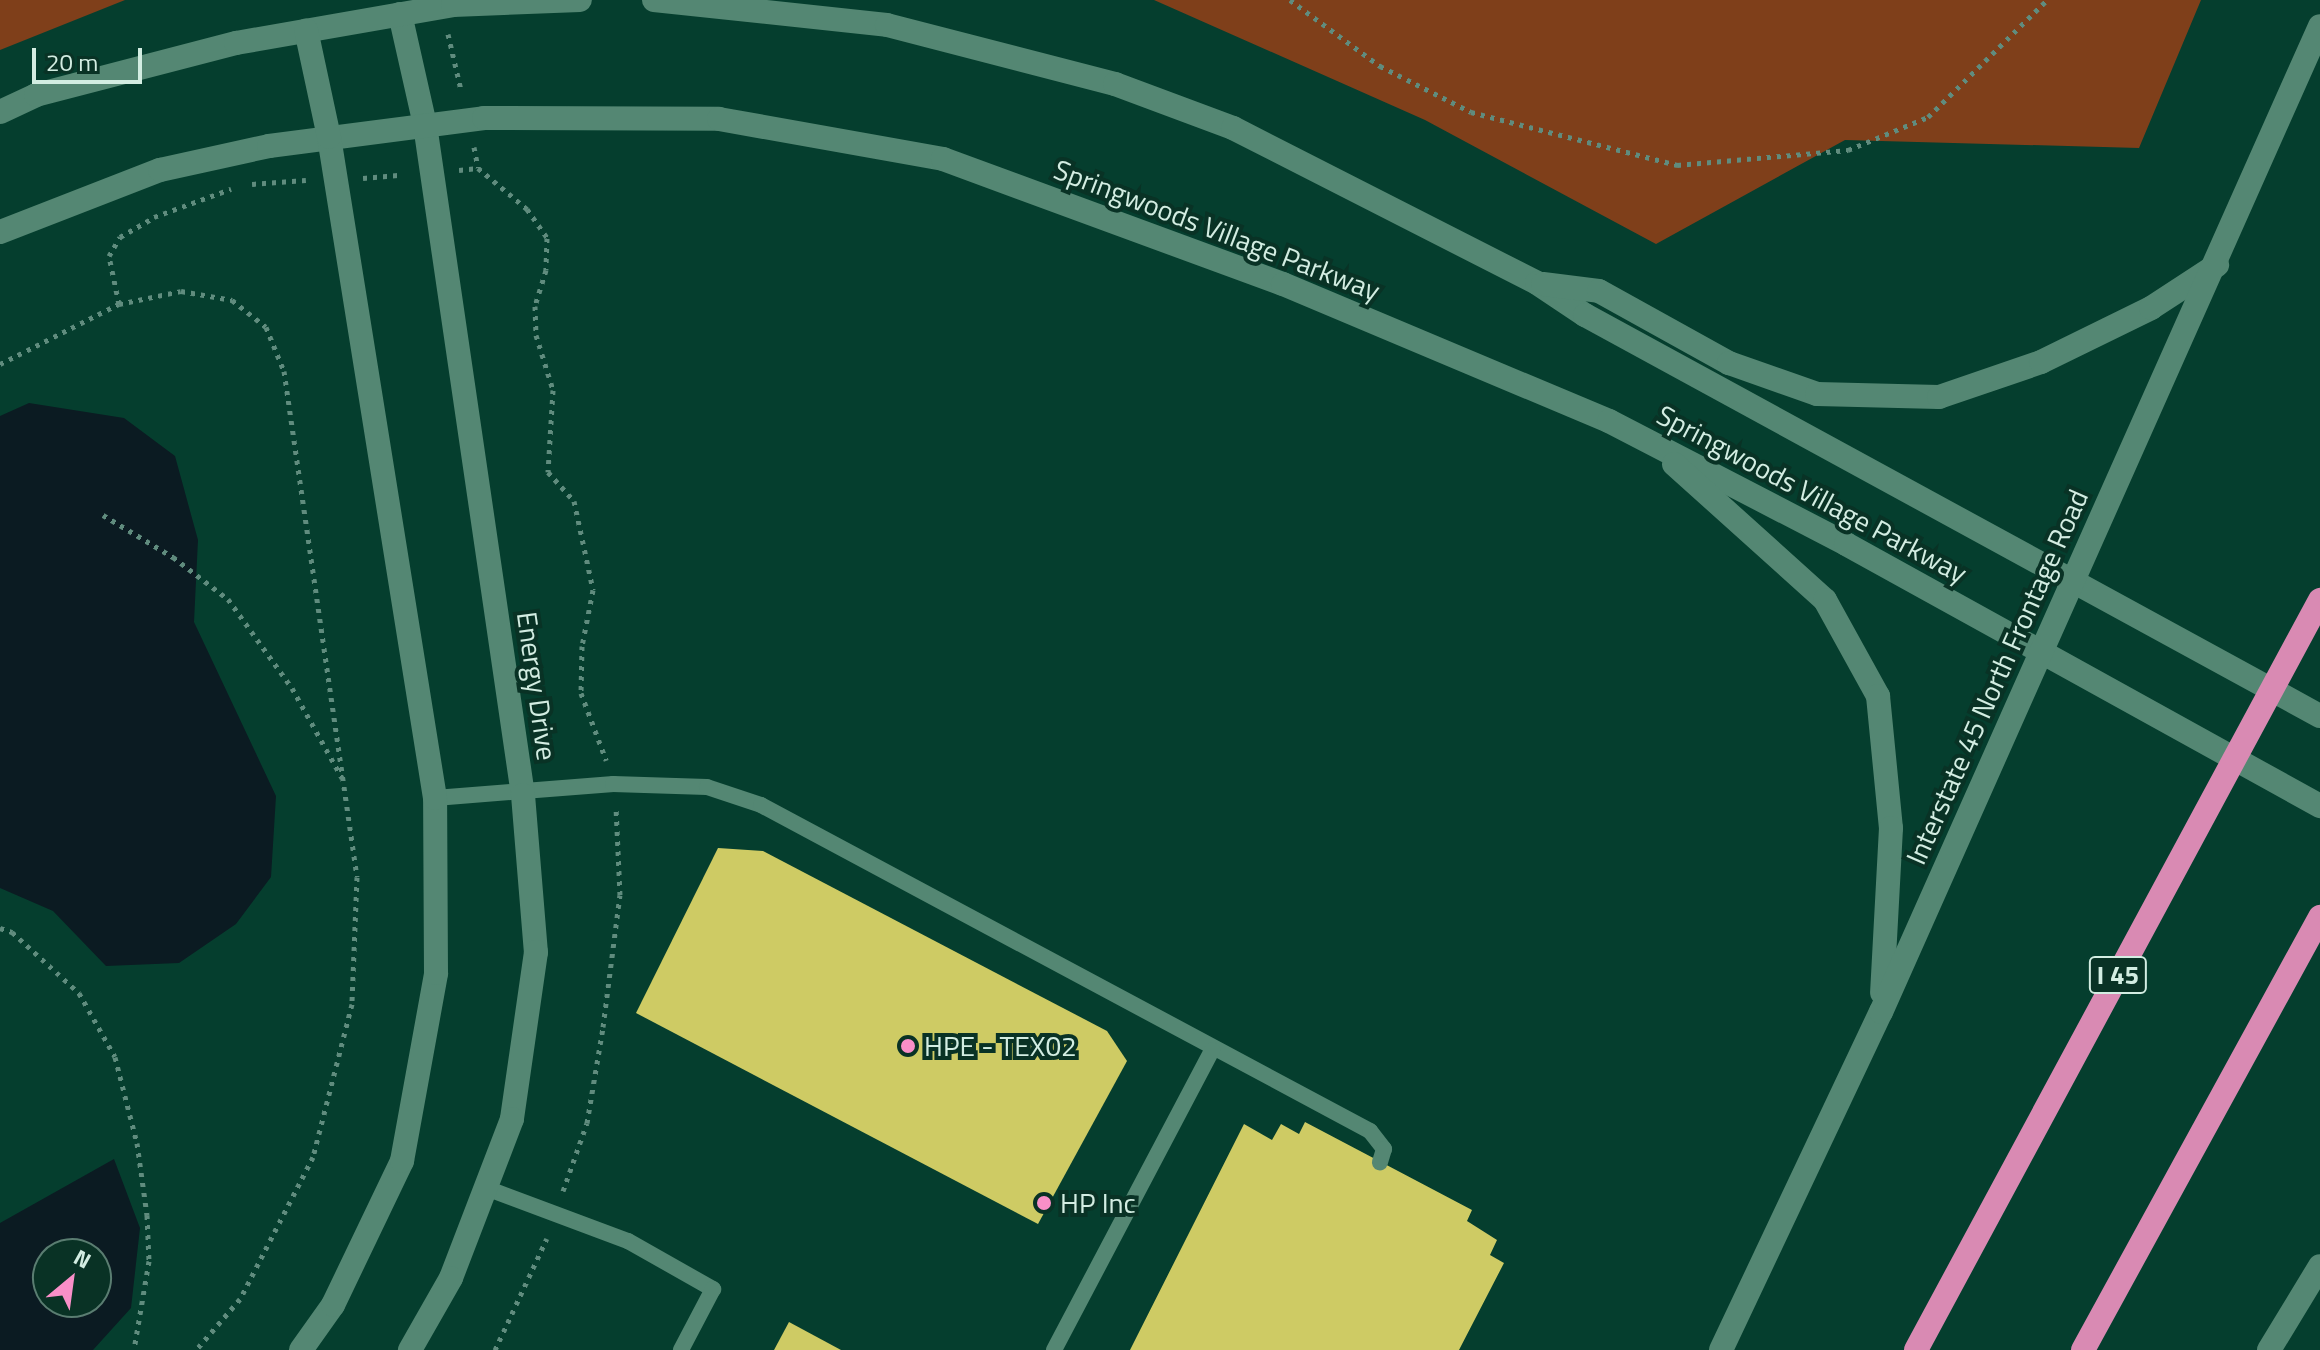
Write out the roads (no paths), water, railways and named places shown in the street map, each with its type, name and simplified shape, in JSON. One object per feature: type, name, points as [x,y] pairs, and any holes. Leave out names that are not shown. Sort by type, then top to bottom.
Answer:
[{"type":"highway","name":"I 45","points":[[1916,1350],[2320,600]]},
{"type":"highway","points":[[2083,1350],[2320,917]]},
{"type":"main road","points":[[0,112],[36,95],[306,30],[442,6],[580,0]]},
{"type":"main road","name":"Springwoods Village Parkway","points":[[654,0],[887,25],[1115,84],[1233,128],[1537,283],[1585,315],[2320,716]]},
{"type":"main road","name":"Energy Drive","points":[[400,14],[425,125],[523,795],[536,952],[512,1119],[451,1278],[410,1350]]},
{"type":"main road","name":"Interstate 45 North Frontage Road","points":[[1721,1350],[1881,1012],[2039,650],[2217,265],[2320,26]]},
{"type":"main road","points":[[306,30],[329,137],[435,798],[436,973],[402,1161],[333,1305],[309,1347]]},
{"type":"main road","name":"Springwoods Village Parkway","points":[[0,232],[160,170],[329,137],[468,120],[719,119],[943,159],[1283,284],[1649,441],[2039,650],[2320,806]]},
{"type":"main road","points":[[1537,283],[1599,291],[1729,363],[1817,394],[1939,397],[2041,362],[2151,308],[2217,265]]},
{"type":"main road","points":[[1649,441],[1825,600],[1878,696],[1891,828],[1881,1012]]},
{"type":"main road","points":[[2269,1350],[2320,1266]]},
{"type":"main road","points":[[2292,1309],[2320,1293]]},
{"type":"lane","points":[[435,798],[523,795],[613,784],[707,787],[761,805],[1212,1050],[1370,1131],[1384,1149],[1380,1162]]},
{"type":"lane","points":[[1054,1350],[1212,1050]]},
{"type":"lane","points":[[486,1188],[628,1241],[713,1289],[681,1350]]},
{"type":"water","points":[[29,403],[124,418],[175,456],[198,540],[194,622],[276,796],[271,877],[236,924],[179,963],[106,966],[53,911],[0,888],[0,416]]},
{"type":"water","points":[[114,1159],[140,1228],[131,1308],[93,1350],[0,1350],[0,1223]]},
{"type":"place","name":"HPE - TEX02","points":[[908,1046]]},
{"type":"place","name":"HP Inc","points":[[1044,1203]]}]
